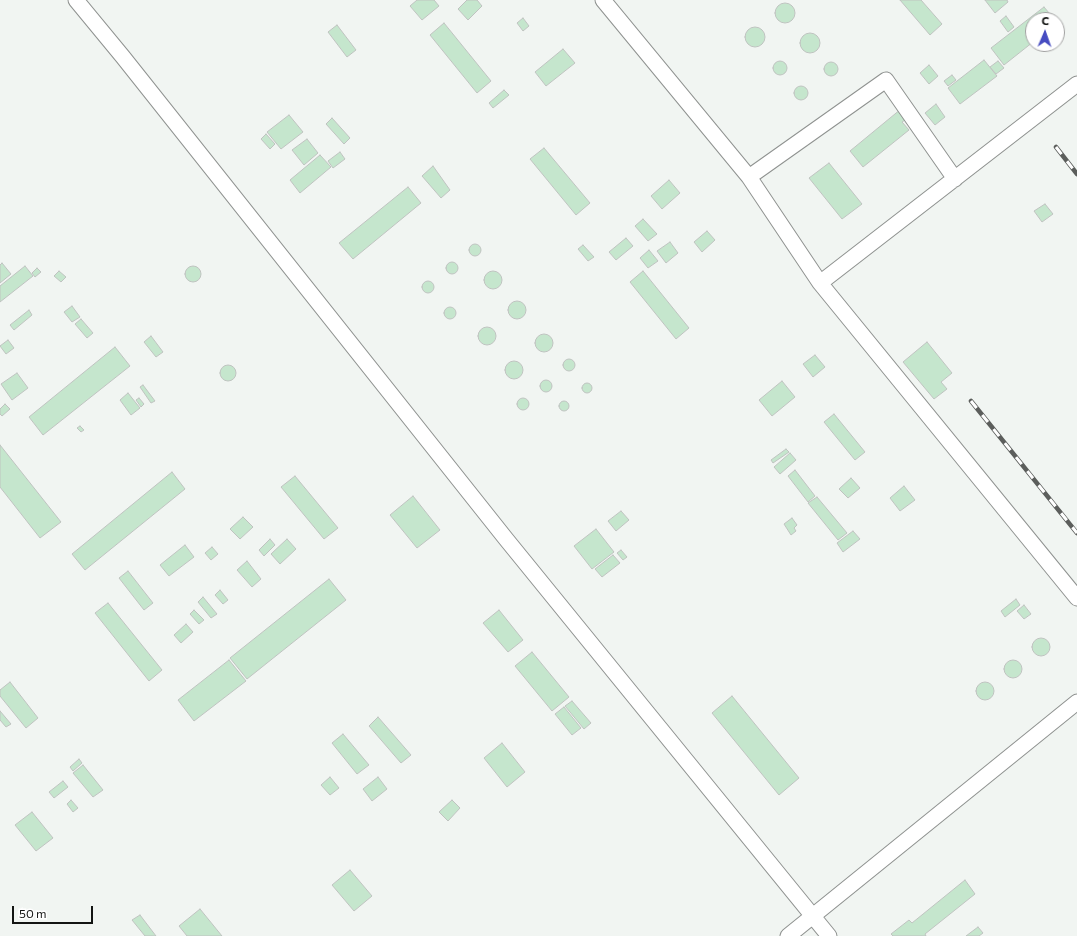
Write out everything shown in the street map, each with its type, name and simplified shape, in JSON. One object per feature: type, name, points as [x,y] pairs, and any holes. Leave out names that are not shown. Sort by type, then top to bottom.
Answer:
[{"type":"lane","points":[[76,0],[501,533],[829,936]]},
{"type":"lane","points":[[603,0],[749,177],[820,283],[1077,598]]},
{"type":"lane","points":[[749,177],[886,80],[955,179]]},
{"type":"lane","points":[[820,283],[1077,84]]},
{"type":"lane","points":[[788,936],[1077,702]]},
{"type":"building","points":[[417,0],[434,0],[439,6],[422,20],[410,6]]},
{"type":"building","points":[[467,0],[477,0],[482,6],[468,20],[458,9]]},
{"type":"building","points":[[900,0],[921,0],[942,24],[930,35]]},
{"type":"building","points":[[985,0],[1007,0],[1008,2],[995,13]]},
{"type":"building","points":[[785,3],[792,6],[795,13],[792,20],[785,23],[778,20],[775,13],[778,6]]},
{"type":"building","points":[[1044,7],[1048,12],[1038,12]]},
{"type":"building","points":[[1006,16],[1014,27],[1008,32],[1000,21]]},
{"type":"building","points":[[523,18],[529,26],[523,31],[517,23]]},
{"type":"building","points":[[1025,22],[1025,48],[1004,65],[991,48]]},
{"type":"building","points":[[444,23],[491,81],[477,93],[430,35]]},
{"type":"building","points":[[337,25],[356,50],[347,57],[328,32]]},
{"type":"building","points":[[755,27],[762,30],[765,37],[762,44],[755,47],[748,44],[745,37],[748,30]]},
{"type":"building","points":[[810,33],[817,36],[820,43],[817,50],[810,53],[803,50],[800,43],[803,36]]},
{"type":"building","points":[[563,49],[575,63],[546,86],[535,72]]},
{"type":"building","points":[[984,60],[997,76],[960,104],[948,88]]},
{"type":"building","points":[[777,61],[783,61],[787,65],[787,71],[783,75],[777,75],[773,71],[773,65]]},
{"type":"building","points":[[998,61],[1004,68],[996,74],[990,67]]},
{"type":"building","points":[[828,62],[834,62],[838,66],[838,72],[834,76],[828,76],[824,72],[824,66]]},
{"type":"building","points":[[929,65],[938,76],[929,84],[920,73]]},
{"type":"building","points":[[952,75],[956,80],[948,86],[944,81]]},
{"type":"building","points":[[798,86],[804,86],[808,90],[808,96],[804,100],[798,100],[794,96],[794,90]]},
{"type":"building","points":[[504,90],[509,95],[493,108],[489,103]]},
{"type":"building","points":[[936,104],[945,117],[935,125],[925,113]]},
{"type":"building","points":[[901,109],[908,118],[902,122],[909,130],[863,167],[850,151]]},
{"type":"building","points":[[289,115],[303,132],[281,149],[267,132]]},
{"type":"building","points":[[332,118],[350,138],[344,144],[326,124]]},
{"type":"building","points":[[266,134],[275,144],[270,149],[261,139]]},
{"type":"building","points":[[307,139],[318,153],[304,165],[292,150]]},
{"type":"building","points":[[544,148],[590,203],[576,215],[530,159]]},
{"type":"building","points":[[340,152],[345,159],[333,168],[328,161]]},
{"type":"building","points":[[320,155],[331,167],[300,193],[290,180]]},
{"type":"building","points":[[829,163],[862,204],[842,219],[809,178]]},
{"type":"building","points":[[433,166],[450,190],[441,198],[422,176]]},
{"type":"building","points":[[669,180],[680,193],[662,209],[651,196]]},
{"type":"building","points":[[408,187],[421,203],[353,259],[339,243]]},
{"type":"building","points":[[1045,204],[1053,214],[1042,222],[1034,211]]},
{"type":"building","points":[[643,219],[657,234],[648,241],[635,226]]},
{"type":"building","points":[[707,231],[715,240],[702,252],[694,242]]},
{"type":"building","points":[[626,238],[633,246],[616,260],[609,252]]},
{"type":"building","points":[[670,242],[678,253],[666,263],[657,251]]},
{"type":"building","points":[[473,244],[477,244],[481,250],[477,256],[473,256],[469,252],[469,248]]},
{"type":"building","points":[[583,245],[594,257],[588,261],[578,249]]},
{"type":"building","points":[[649,250],[658,261],[648,268],[640,258]]},
{"type":"building","points":[[450,262],[454,262],[458,268],[454,274],[450,274],[446,270],[446,266]]},
{"type":"building","points":[[2,263],[11,274],[0,283],[0,265]]},
{"type":"building","points":[[25,266],[33,276],[0,302],[0,286]]},
{"type":"building","points":[[190,266],[196,266],[201,271],[199,280],[196,282],[190,282],[185,277],[185,271]]},
{"type":"building","points":[[37,268],[41,272],[35,277],[32,273]]},
{"type":"building","points":[[59,271],[66,277],[61,282],[54,276]]},
{"type":"building","points":[[493,271],[499,274],[502,280],[499,286],[493,289],[487,286],[484,280],[487,274]]},
{"type":"building","points":[[643,271],[689,328],[676,339],[630,282]]},
{"type":"building","points":[[426,281],[430,281],[434,287],[430,293],[426,293],[422,289],[422,285]]},
{"type":"building","points":[[517,301],[523,304],[526,310],[523,316],[517,319],[511,316],[508,310],[511,304]]},
{"type":"building","points":[[72,306],[80,317],[72,322],[64,312]]},
{"type":"building","points":[[448,307],[452,307],[456,313],[452,319],[448,319],[444,315],[444,311]]},
{"type":"building","points":[[29,310],[32,315],[14,330],[10,325]]},
{"type":"building","points":[[81,319],[93,333],[87,338],[75,324]]},
{"type":"building","points":[[487,327],[493,330],[496,336],[493,342],[487,345],[481,342],[478,336],[481,330]]},
{"type":"building","points":[[544,334],[550,337],[553,343],[550,349],[544,352],[538,349],[535,343],[538,337]]},
{"type":"building","points":[[151,336],[163,352],[156,357],[144,342]]},
{"type":"building","points":[[8,340],[14,348],[6,354],[0,346]]},
{"type":"building","points":[[927,342],[952,373],[941,382],[947,389],[934,399],[903,362]]},
{"type":"building","points":[[115,347],[130,366],[43,435],[29,417]]},
{"type":"building","points":[[815,355],[825,367],[813,377],[803,364]]},
{"type":"building","points":[[567,359],[571,359],[575,365],[571,371],[567,371],[563,367],[563,363]]},
{"type":"building","points":[[514,361],[520,364],[523,370],[520,376],[514,379],[508,376],[505,370],[508,364]]},
{"type":"building","points":[[225,365],[231,365],[236,370],[234,379],[231,381],[225,381],[220,376],[220,370]]},
{"type":"building","points":[[17,373],[28,388],[12,400],[1,384]]},
{"type":"building","points":[[544,380],[548,380],[552,386],[548,392],[544,392],[540,388],[540,384]]},
{"type":"building","points":[[782,381],[795,397],[772,416],[759,400]]},
{"type":"building","points":[[585,383],[589,383],[591,384],[591,392],[585,393],[582,390],[582,386]]},
{"type":"building","points":[[143,385],[155,401],[151,403],[140,387]]},
{"type":"building","points":[[128,393],[140,408],[131,415],[120,400]]},
{"type":"building","points":[[139,398],[144,404],[141,407],[136,400]]},
{"type":"building","points":[[521,398],[525,398],[529,404],[525,410],[521,410],[517,406],[517,402]]},
{"type":"building","points":[[562,401],[566,401],[568,402],[568,410],[562,411],[559,408],[559,404]]},
{"type":"building","points":[[5,404],[10,409],[2,416],[0,414],[0,409]]},
{"type":"building","points":[[834,414],[865,452],[855,460],[824,422]]},
{"type":"building","points":[[80,426],[84,430],[81,432],[77,428]]},
{"type":"building","points":[[0,445],[61,522],[40,538],[0,487]]},
{"type":"building","points":[[786,449],[789,452],[773,463],[771,460]]},
{"type":"building","points":[[790,453],[796,460],[780,474],[774,467]]},
{"type":"building","points":[[795,470],[815,496],[808,502],[788,476]]},
{"type":"building","points":[[172,472],[185,489],[85,570],[72,554]]},
{"type":"building","points":[[295,476],[338,528],[324,539],[281,487]]},
{"type":"building","points":[[851,478],[860,488],[848,498],[839,489]]},
{"type":"building","points":[[904,486],[915,500],[900,511],[890,498]]},
{"type":"building","points":[[413,496],[440,530],[417,548],[390,515]]},
{"type":"building","points":[[817,497],[847,533],[838,540],[808,503]]},
{"type":"building","points":[[621,511],[629,520],[616,531],[608,521]]},
{"type":"building","points":[[243,517],[253,527],[240,539],[230,529]]},
{"type":"building","points":[[792,518],[797,525],[794,528],[796,531],[791,535],[784,524]]},
{"type":"building","points":[[596,529],[614,552],[592,569],[574,546]]},
{"type":"building","points":[[853,531],[860,539],[843,552],[837,543]]},
{"type":"building","points":[[270,539],[275,545],[264,556],[259,550]]},
{"type":"building","points":[[287,539],[296,549],[280,564],[271,554]]},
{"type":"building","points":[[185,545],[194,557],[169,576],[160,565]]},
{"type":"building","points":[[212,547],[218,554],[211,560],[205,553]]},
{"type":"building","points":[[621,550],[627,557],[623,560],[617,553]]},
{"type":"building","points":[[613,555],[620,563],[602,577],[595,569]]},
{"type":"building","points":[[247,561],[261,579],[252,587],[237,570]]},
{"type":"building","points":[[128,571],[153,603],[144,610],[119,578]]},
{"type":"building","points":[[329,579],[346,600],[247,679],[230,658]]},
{"type":"building","points":[[220,590],[228,600],[223,604],[215,595]]},
{"type":"building","points":[[203,597],[217,614],[211,618],[198,602]]},
{"type":"building","points":[[1016,599],[1020,605],[1005,617],[1001,611]]},
{"type":"building","points":[[108,603],[162,670],[149,681],[95,613]]},
{"type":"building","points":[[1024,605],[1031,614],[1024,619],[1017,611]]},
{"type":"building","points":[[194,610],[204,620],[199,624],[190,614]]},
{"type":"building","points":[[499,610],[523,640],[508,652],[483,623]]},
{"type":"building","points":[[186,624],[193,632],[181,643],[174,635]]},
{"type":"building","points":[[1037,638],[1045,638],[1050,643],[1048,654],[1045,656],[1037,656],[1032,651],[1032,643]]},
{"type":"building","points":[[532,652],[569,697],[552,711],[515,666]]},
{"type":"building","points":[[229,660],[246,681],[194,721],[178,700]]},
{"type":"building","points":[[1009,660],[1017,660],[1022,665],[1020,676],[1017,678],[1009,678],[1004,673],[1004,665]]},
{"type":"building","points":[[10,682],[38,718],[26,728],[0,696],[0,690]]},
{"type":"building","points":[[981,682],[989,682],[994,687],[992,698],[989,700],[981,700],[976,695],[976,687]]},
{"type":"building","points":[[732,696],[799,778],[779,795],[712,713]]},
{"type":"building","points":[[572,701],[591,723],[584,729],[565,706]]},
{"type":"building","points":[[564,707],[581,728],[572,735],[555,714]]},
{"type":"building","points":[[0,711],[11,724],[6,727],[0,720]]},
{"type":"building","points":[[378,717],[411,755],[401,763],[369,726]]},
{"type":"building","points":[[343,734],[369,765],[357,774],[332,743]]},
{"type":"building","points":[[502,743],[525,772],[507,787],[484,758]]},
{"type":"building","points":[[79,759],[82,763],[73,771],[70,767]]},
{"type":"building","points":[[83,765],[103,790],[93,797],[73,773]]},
{"type":"building","points":[[330,777],[339,788],[330,795],[321,785]]},
{"type":"building","points":[[378,777],[387,789],[372,801],[363,789]]},
{"type":"building","points":[[63,781],[68,787],[54,798],[49,792]]},
{"type":"building","points":[[71,800],[78,808],[73,812],[67,804]]},
{"type":"building","points":[[452,800],[460,808],[448,821],[439,812]]},
{"type":"building","points":[[32,812],[53,838],[36,851],[15,825]]},
{"type":"building","points":[[350,870],[372,896],[354,911],[332,885]]},
{"type":"building","points":[[965,880],[975,894],[925,934],[926,936],[893,936],[891,934],[909,920],[912,923]]},
{"type":"building","points":[[200,909],[222,936],[187,936],[179,926]]},
{"type":"building","points":[[140,915],[156,936],[145,936],[132,920]]},
{"type":"building","points":[[978,927],[983,933],[979,936],[966,936]]},
{"type":"railway","points":[[1056,147],[1077,174]]},
{"type":"railway","points":[[971,401],[1077,533]]}]
